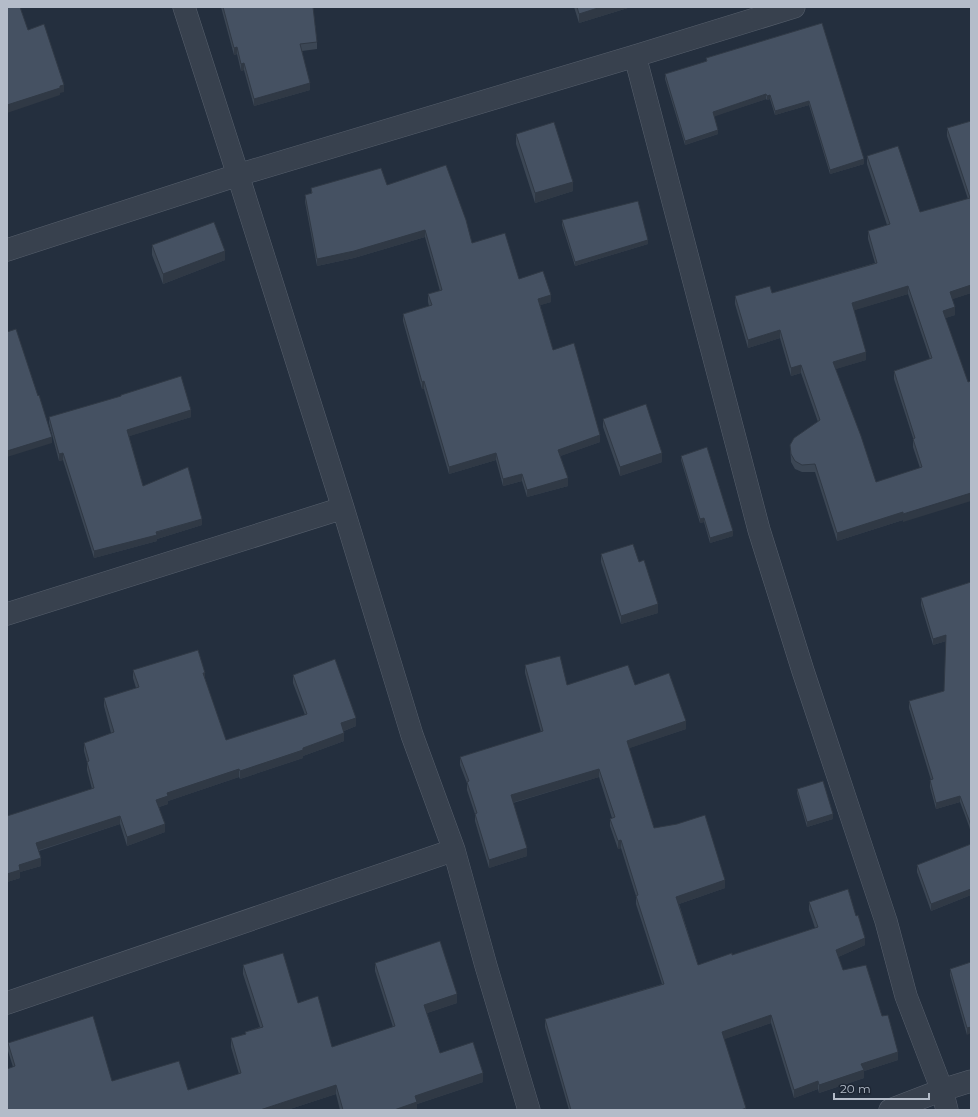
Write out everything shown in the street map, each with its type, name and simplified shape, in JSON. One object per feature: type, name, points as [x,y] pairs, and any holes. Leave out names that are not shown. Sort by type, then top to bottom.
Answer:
[{"type":"street","points":[[184,7],[343,508],[412,735],[454,850],[486,966],[529,1110]]},
{"type":"street","points":[[7,250],[238,175],[794,7]]},
{"type":"street","points":[[635,56],[759,530],[803,671],[886,921],[906,996],[945,1100]]},
{"type":"street","points":[[7,614],[343,508]]},
{"type":"street","points":[[7,1003],[454,850]]},
{"type":"street","points":[[890,1110],[945,1100],[971,1081]]},
{"type":"building","points":[[7,7],[20,7],[28,30],[44,24],[64,85],[60,86],[60,88],[7,105]]},
{"type":"building","points":[[223,7],[313,7],[317,42],[300,44],[310,83],[254,99],[244,63],[241,64],[237,47],[234,48]]},
{"type":"building","points":[[577,7],[601,7],[579,14]]},
{"type":"building","points":[[822,23],[864,159],[830,170],[809,101],[775,111],[770,95],[767,96],[766,94],[713,112],[718,130],[685,141],[665,74],[707,61],[706,58]]},
{"type":"building","points":[[971,121],[971,285],[950,292],[955,307],[943,311],[968,382],[971,381],[971,493],[903,514],[903,512],[837,533],[815,464],[802,465],[795,461],[791,454],[790,445],[794,438],[820,420],[801,365],[791,368],[780,330],[748,340],[735,296],[770,286],[772,293],[877,263],[868,231],[890,224],[867,156],[898,146],[920,212],[970,198],[947,128]],"holes":[[[908,286],[932,358],[894,371],[915,438],[913,439],[922,467],[876,482],[861,436],[833,362],[866,352],[852,303]]]},
{"type":"building","points":[[554,122],[573,182],[535,193],[516,134]]},
{"type":"building","points":[[446,165],[466,220],[472,243],[505,233],[519,279],[543,271],[551,295],[538,299],[553,350],[574,343],[600,435],[558,450],[568,478],[527,490],[522,474],[503,479],[496,453],[449,467],[424,381],[422,382],[403,314],[432,305],[428,294],[442,290],[425,230],[354,251],[317,259],[305,195],[312,193],[311,188],[381,168],[387,185]]},
{"type":"building","points":[[638,201],[648,240],[575,262],[562,220]]},
{"type":"building","points":[[214,222],[225,251],[163,274],[152,245]]},
{"type":"building","points":[[16,329],[52,437],[7,451],[7,332]]},
{"type":"building","points":[[181,376],[191,410],[127,430],[143,486],[188,467],[202,519],[156,532],[157,535],[94,551],[63,453],[59,454],[49,417],[121,396]]},
{"type":"building","points":[[646,404],[662,453],[620,467],[603,419]]},
{"type":"building","points":[[707,447],[733,531],[710,538],[704,518],[700,519],[681,456]]},
{"type":"building","points":[[633,544],[639,562],[644,560],[658,604],[621,616],[601,554]]},
{"type":"building","points":[[971,582],[971,826],[960,796],[936,803],[930,780],[933,779],[909,701],[944,691],[946,635],[933,639],[921,598]]},
{"type":"building","points":[[198,650],[205,673],[203,673],[226,740],[307,714],[293,675],[335,659],[356,718],[341,723],[344,733],[303,748],[303,750],[167,793],[168,796],[156,800],[165,824],[127,837],[120,816],[36,843],[41,858],[19,865],[20,870],[7,874],[7,816],[94,788],[84,743],[114,732],[104,698],[139,687],[133,670]]},
{"type":"building","points":[[560,656],[567,685],[628,665],[635,685],[669,673],[686,721],[627,741],[654,828],[677,824],[705,815],[725,880],[676,897],[698,965],[818,927],[809,902],[848,889],[856,916],[858,915],[865,938],[836,950],[843,970],[866,965],[882,1016],[888,1015],[898,1052],[861,1064],[864,1070],[819,1085],[818,1081],[794,1090],[771,1015],[722,1032],[746,1108],[741,1110],[571,1110],[545,1019],[664,984],[636,896],[638,895],[621,840],[618,841],[610,819],[615,817],[599,769],[511,795],[527,848],[489,860],[475,814],[477,813],[467,782],[469,781],[460,757],[543,731],[525,665]]},
{"type":"building","points":[[823,781],[833,814],[807,822],[797,789]]},
{"type":"building","points":[[971,844],[971,889],[931,904],[917,865]]},
{"type":"building","points":[[440,941],[457,994],[424,1005],[440,1053],[473,1042],[483,1073],[415,1096],[417,1102],[394,1110],[343,1110],[336,1085],[260,1110],[7,1110],[7,1069],[15,1066],[8,1043],[93,1016],[112,1081],[179,1061],[188,1090],[241,1073],[231,1038],[263,1027],[243,965],[283,953],[298,1003],[318,996],[332,1047],[395,1026],[375,963]]},
{"type":"building","points":[[971,962],[971,1027],[967,1028],[950,969]]}]
